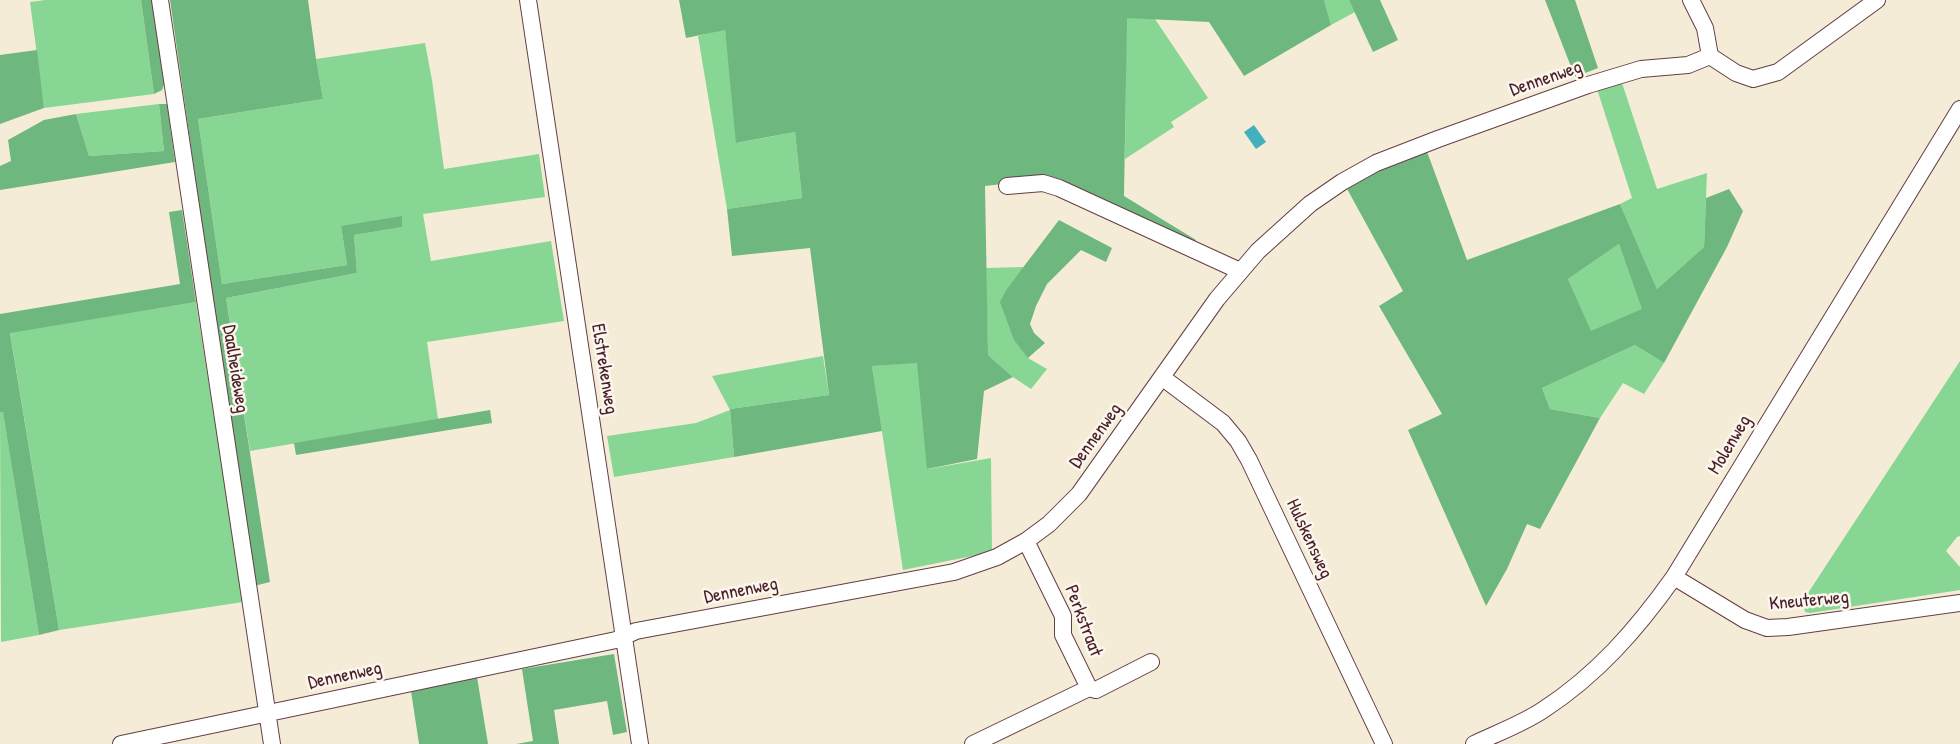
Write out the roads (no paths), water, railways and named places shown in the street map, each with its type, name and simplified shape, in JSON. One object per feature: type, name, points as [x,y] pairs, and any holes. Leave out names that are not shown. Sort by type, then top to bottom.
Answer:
[{"type":"street","name":"Daalheideweg","points":[[160,0],[272,744]]},
{"type":"street","name":"Elstrekenweg","points":[[528,0],[640,744]]},
{"type":"street","points":[[1692,0],[1705,28],[1710,56],[1736,73],[1753,79],[1778,72],[1877,0]]},
{"type":"street","name":"Dennenweg","points":[[121,744],[616,640],[632,632],[646,629],[954,572],[996,557],[1026,541],[1049,524],[1079,494],[1163,378],[1217,298],[1258,251],[1310,204],[1342,182],[1376,163],[1588,86],[1641,69],[1688,65],[1710,56]]},
{"type":"street","name":"Molenweg","points":[[1474,744],[1542,711],[1598,668],[1649,613],[1674,577],[1960,109]]},
{"type":"street","points":[[1007,186],[1043,183],[1059,188],[1240,271]]},
{"type":"street","name":"Hulskensweg","points":[[1163,378],[1223,423],[1238,441],[1249,460],[1384,744]]},
{"type":"street","name":"Perkstraat","points":[[1026,541],[1063,616],[1063,635],[1089,688]]},
{"type":"street","name":"Kneuterweg","points":[[1674,577],[1745,620],[1768,628],[1788,627],[1960,603]]},
{"type":"street","points":[[973,744],[1089,688],[1096,690],[1151,662]]},
{"type":"water","points":[[1254,125],[1266,142],[1256,149],[1244,132]]}]
